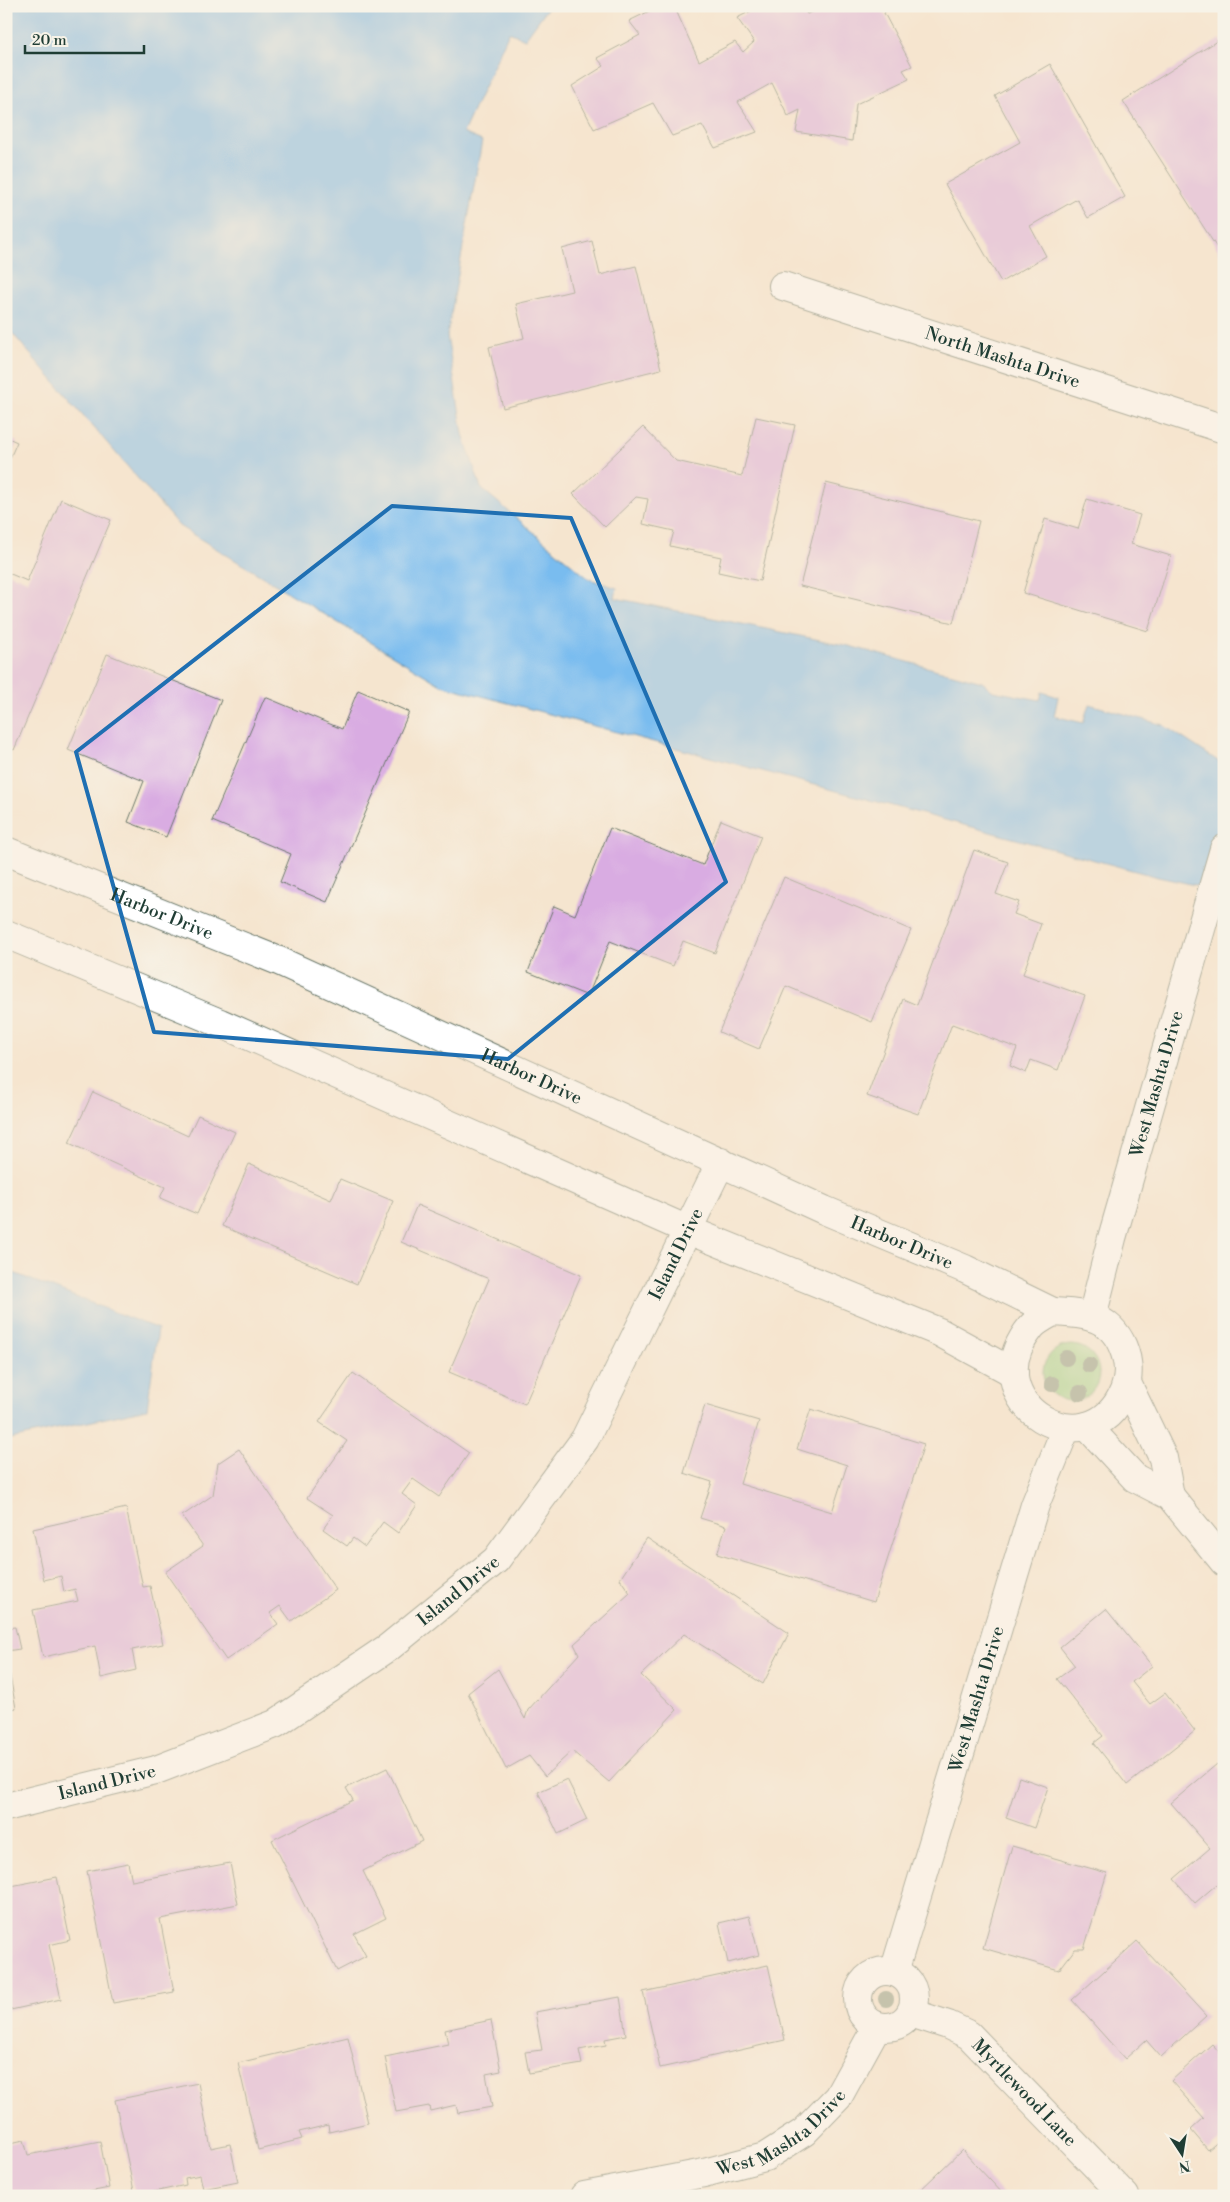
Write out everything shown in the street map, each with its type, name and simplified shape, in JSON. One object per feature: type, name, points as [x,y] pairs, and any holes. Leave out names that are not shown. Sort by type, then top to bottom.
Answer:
[{"type":"street","name":"North Mashta Drive","points":[[783,286],[1224,428]]},
{"type":"street","name":"West Mashta Drive","points":[[1092,1317],[1115,1228],[1204,913],[1224,849]]},
{"type":"street","name":"Harbor Drive","points":[[6,851],[279,962],[824,1210],[965,1269],[1053,1312]]},
{"type":"street","points":[[6,934],[220,1023],[688,1230],[939,1332],[1014,1373]]},
{"type":"street","name":"Island Drive","points":[[6,1807],[156,1770],[275,1724],[389,1647],[496,1560],[585,1439],[721,1162]]},
{"type":"street","points":[[1053,1312],[1092,1317],[1109,1328],[1122,1344],[1128,1362],[1127,1383],[1120,1401],[1106,1416],[1077,1427],[1046,1423],[1029,1410],[1018,1393],[1014,1373],[1017,1352],[1032,1326],[1053,1312]]},
{"type":"street","points":[[1127,1383],[1163,1458],[1170,1496]]},
{"type":"street","name":"West Mashta Drive","points":[[894,1972],[1034,1505],[1077,1427]]},
{"type":"street","points":[[1077,1427],[1135,1478],[1170,1496],[1224,1562]]},
{"type":"street","points":[[882,1971],[894,1972],[904,1978],[912,1988],[914,2000],[911,2013],[902,2022],[889,2027],[877,2026],[866,2019],[859,2009],[857,1996],[862,1985],[870,1976],[882,1971]]},
{"type":"street","name":"Myrtlewood Lane","points":[[911,2013],[948,2025],[969,2035],[1125,2196]]},
{"type":"street","name":"West Mashta Drive","points":[[584,2196],[704,2173],[765,2157],[804,2132],[838,2097],[877,2026]]},
{"type":"highlighted area","points":[[392,506],[571,518],[726,882],[508,1059],[154,1032],[76,752]]},
{"type":"green space","points":[[1071,1345],[1082,1347],[1091,1353],[1097,1362],[1099,1373],[1097,1384],[1091,1393],[1082,1399],[1071,1401],[1060,1399],[1051,1393],[1045,1384],[1043,1373],[1045,1362],[1051,1353],[1060,1347]]},
{"type":"water","points":[[6,6],[549,6],[525,39],[509,32],[463,133],[482,141],[447,336],[463,434],[481,488],[589,579],[617,588],[615,598],[849,646],[982,682],[993,691],[1040,700],[1042,692],[1058,697],[1054,716],[1083,723],[1089,704],[1163,725],[1224,765],[1224,891],[1158,877],[441,685],[179,526],[6,326]]},
{"type":"water","points":[[6,1270],[158,1329],[147,1409],[6,1440]]},
{"type":"building","points":[[660,6],[674,6],[699,61],[735,42],[743,52],[754,42],[737,18],[761,6],[801,6],[807,14],[824,6],[891,6],[884,13],[912,66],[903,70],[909,79],[856,104],[852,141],[796,132],[800,110],[788,116],[772,83],[738,102],[757,132],[715,148],[702,125],[672,136],[653,103],[594,129],[572,86],[604,66],[597,58],[640,35],[629,21]]},
{"type":"building","points":[[1220,39],[1224,45],[1224,259],[1123,101]]},
{"type":"building","points":[[1050,64],[1125,197],[1088,218],[1077,199],[1030,226],[1046,256],[1001,282],[945,184],[1020,142],[995,96]]},
{"type":"building","points":[[592,241],[600,275],[636,266],[661,369],[503,408],[489,347],[524,338],[516,304],[572,291],[562,249]]},
{"type":"building","points":[[756,417],[795,425],[760,581],[718,572],[721,557],[670,546],[674,531],[643,524],[648,499],[636,497],[605,527],[573,494],[643,427],[676,461],[742,476]]},
{"type":"building","points":[[6,437],[17,442],[6,467]]},
{"type":"building","points":[[826,483],[979,521],[953,623],[800,586]]},
{"type":"building","points":[[61,499],[111,520],[14,750],[6,747],[6,572],[27,581]]},
{"type":"building","points":[[1087,499],[1140,515],[1131,544],[1171,556],[1148,631],[1023,593],[1045,519],[1078,529]]},
{"type":"building","points":[[107,654],[221,700],[166,837],[128,822],[144,781],[68,750]]},
{"type":"building","points":[[358,690],[409,712],[327,902],[280,882],[291,854],[212,821],[265,697],[342,729]]},
{"type":"building","points":[[721,820],[761,836],[715,953],[683,941],[673,966],[610,941],[588,996],[528,972],[554,906],[575,915],[610,828],[703,865]]},
{"type":"building","points":[[974,850],[1008,862],[996,894],[1019,902],[1014,914],[1041,924],[1023,974],[1085,996],[1058,1070],[1031,1060],[1026,1073],[1010,1066],[1017,1048],[952,1024],[918,1114],[867,1096],[903,999],[917,1005]]},
{"type":"building","points":[[784,877],[911,930],[872,1022],[786,986],[759,1049],[719,1032]]},
{"type":"building","points":[[93,1092],[188,1136],[198,1115],[235,1132],[197,1214],[160,1198],[165,1187],[69,1143]]},
{"type":"building","points":[[249,1164],[331,1200],[340,1179],[393,1201],[357,1284],[222,1226]]},
{"type":"building","points":[[417,1205],[581,1275],[525,1404],[449,1372],[489,1279],[401,1242]]},
{"type":"building","points":[[353,1373],[469,1453],[439,1497],[413,1479],[402,1494],[417,1505],[398,1533],[383,1522],[365,1547],[353,1538],[347,1546],[323,1529],[333,1515],[307,1498],[347,1441],[319,1422]]},
{"type":"building","points":[[705,1405],[759,1421],[740,1484],[832,1512],[847,1465],[797,1449],[811,1409],[924,1444],[874,1602],[717,1554],[726,1526],[700,1518],[712,1482],[684,1473]]},
{"type":"building","points":[[239,1449],[336,1590],[291,1621],[280,1606],[270,1613],[278,1624],[226,1660],[165,1572],[203,1546],[182,1516],[213,1495],[218,1463]]},
{"type":"building","points":[[126,1508],[143,1587],[150,1586],[163,1644],[132,1650],[136,1670],[101,1678],[95,1646],[43,1657],[33,1610],[78,1601],[75,1589],[64,1592],[61,1576],[44,1580],[33,1529]]},
{"type":"building","points":[[647,1538],[789,1633],[763,1684],[684,1634],[641,1675],[677,1710],[609,1782],[572,1751],[545,1776],[529,1756],[506,1769],[468,1693],[498,1669],[525,1719],[528,1710],[579,1654],[574,1644],[630,1593],[620,1579]]},
{"type":"building","points":[[1106,1609],[1152,1666],[1132,1682],[1150,1704],[1165,1693],[1195,1731],[1127,1785],[1094,1743],[1103,1736],[1057,1679],[1075,1666],[1060,1647]]},
{"type":"building","points":[[15,1627],[20,1649],[6,1651],[6,1628]]},
{"type":"building","points":[[6,1671],[9,1671],[16,1708],[6,1711]]},
{"type":"building","points":[[1217,1764],[1224,1772],[1224,1878],[1195,1903],[1174,1879],[1210,1848],[1171,1803]]},
{"type":"building","points":[[387,1768],[422,1841],[363,1871],[386,1918],[354,1934],[366,1956],[337,1971],[272,1840],[353,1800],[346,1788]]},
{"type":"building","points":[[1019,1777],[1048,1787],[1034,1828],[1006,1818]]},
{"type":"building","points":[[567,1779],[587,1820],[558,1834],[538,1792]]},
{"type":"building","points":[[1012,1846],[1107,1873],[1084,1949],[1075,1949],[1059,1970],[983,1948]]},
{"type":"building","points":[[128,1863],[132,1881],[230,1863],[238,1904],[160,1919],[174,1992],[113,2003],[87,1871]]},
{"type":"building","points":[[57,1877],[70,1940],[49,1945],[61,1999],[6,2011],[6,1887]]},
{"type":"building","points":[[749,1916],[759,1955],[728,1963],[719,1923]]},
{"type":"building","points":[[1137,1941],[1206,2016],[1161,2057],[1146,2040],[1125,2059],[1072,2000]]},
{"type":"building","points":[[768,1965],[785,2040],[660,2068],[643,1992]]},
{"type":"building","points":[[620,1997],[626,2035],[605,2039],[606,2045],[579,2050],[582,2064],[529,2073],[525,2052],[542,2050],[535,2012]]},
{"type":"building","points":[[491,2020],[501,2071],[486,2074],[492,2107],[458,2113],[456,2105],[430,2111],[429,2106],[396,2112],[385,2057],[448,2044],[445,2030]]},
{"type":"building","points":[[348,2037],[368,2123],[329,2132],[328,2125],[299,2132],[302,2139],[258,2150],[238,2063]]},
{"type":"building","points":[[1212,2044],[1224,2057],[1224,2144],[1220,2140],[1208,2150],[1191,2130],[1204,2118],[1171,2081]]},
{"type":"building","points":[[198,2083],[211,2148],[230,2144],[238,2182],[203,2189],[200,2175],[185,2178],[186,2185],[135,2196],[115,2100]]},
{"type":"building","points":[[24,2140],[28,2155],[100,2141],[109,2188],[69,2196],[6,2196],[6,2144]]},
{"type":"building","points":[[962,2150],[1005,2196],[914,2196]]}]
